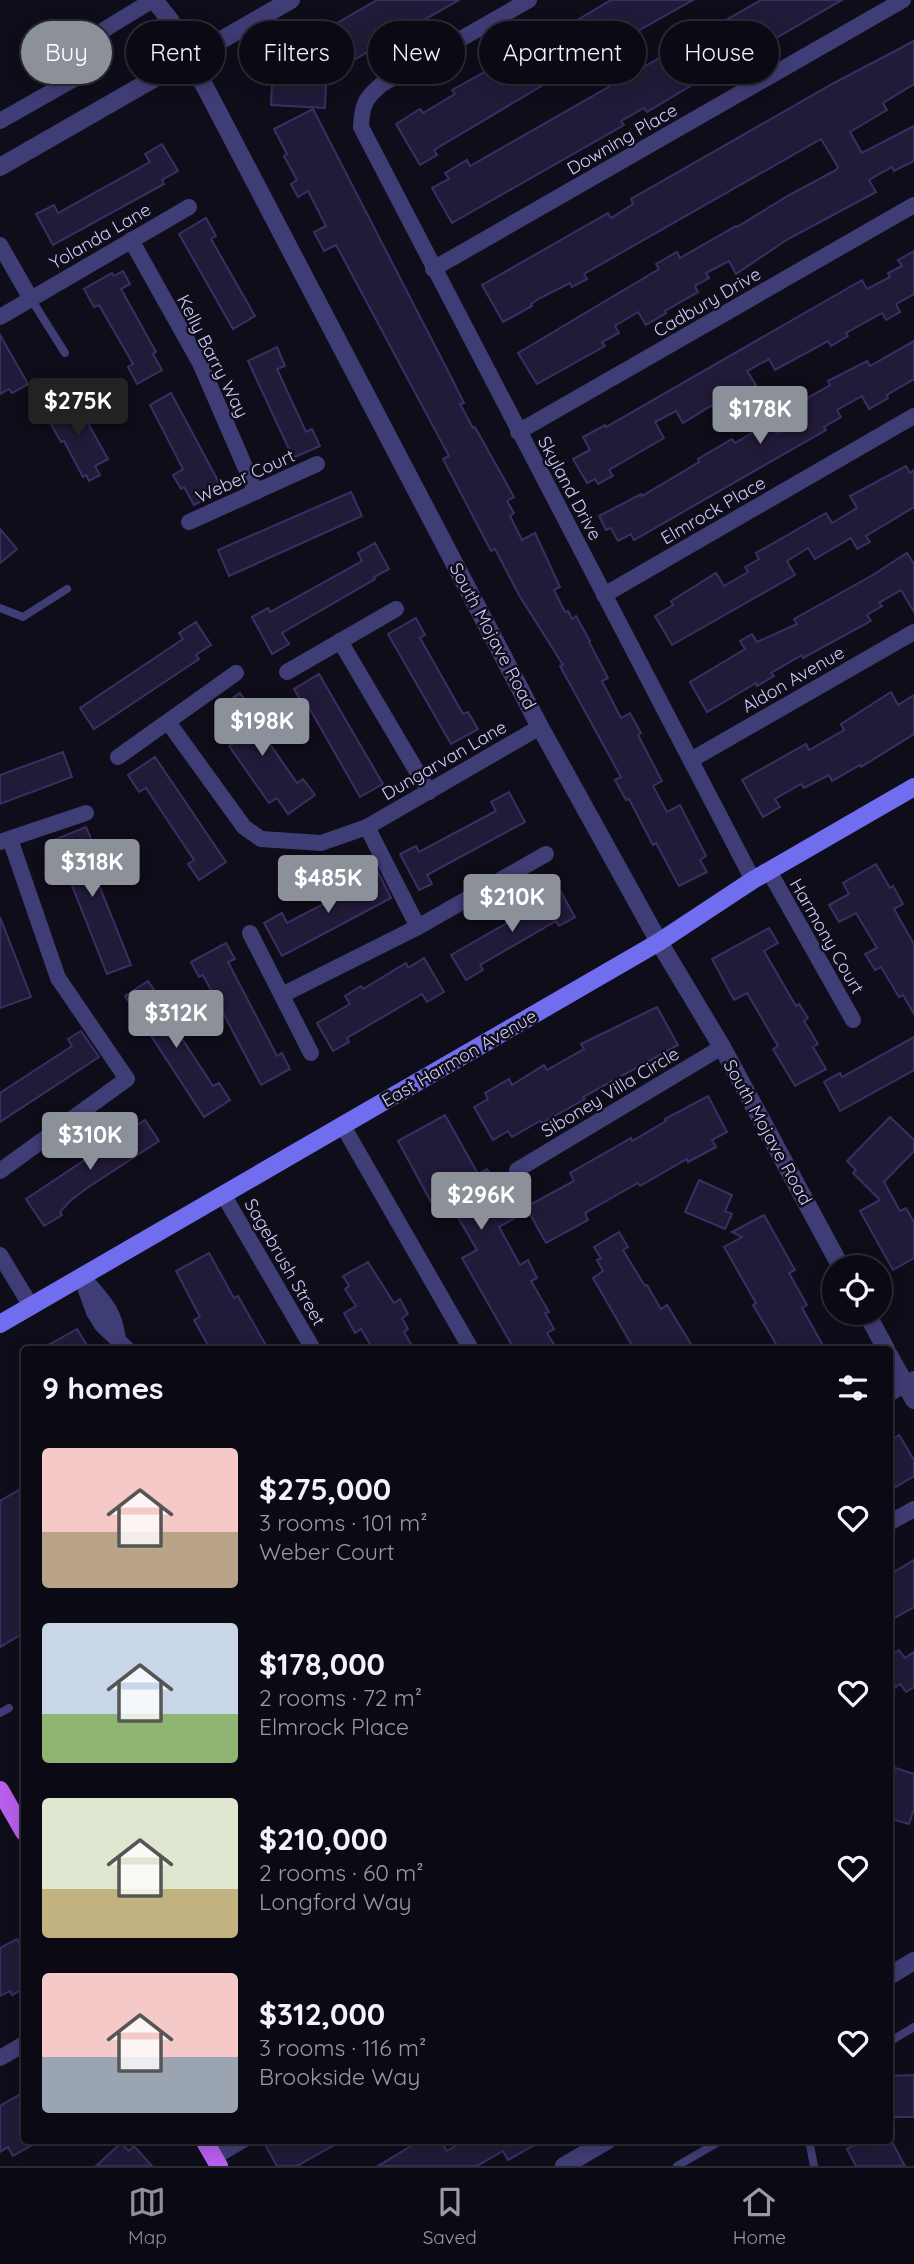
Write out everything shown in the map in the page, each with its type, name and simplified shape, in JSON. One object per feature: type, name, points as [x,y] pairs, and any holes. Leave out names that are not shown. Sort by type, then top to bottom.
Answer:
[{"type":"main road","name":"East Harmon Avenue","points":[[0,1324],[659,942],[761,876],[914,787]]},
{"type":"main road","points":[[0,1790],[21,1827]]},
{"type":"main road","points":[[206,2144],[216,2162]]},
{"type":"street","name":"South Mojave Road","points":[[154,0],[171,21]]},
{"type":"street","points":[[0,121],[74,79],[83,69],[97,34],[154,0]]},
{"type":"street","points":[[225,38],[291,0]]},
{"type":"street","name":"Skyland Drive","points":[[529,0],[382,84],[368,96],[361,111],[361,127],[691,760],[761,876]]},
{"type":"street","name":"Downing Place","points":[[433,269],[903,0]]},
{"type":"street","points":[[0,167],[145,84]]},
{"type":"street","name":"South Mojave Road","points":[[204,84],[540,727],[659,942],[722,1047],[835,1255]]},
{"type":"street","name":"Cadbury Drive","points":[[518,432],[914,205]]},
{"type":"street","name":"Yolanda Lane","points":[[0,317],[189,207]]},
{"type":"street","name":"Kelly Barry Way","points":[[131,240],[200,363],[257,492]]},
{"type":"street","points":[[0,245],[31,299]]},
{"type":"street","name":"Elmrock Place","points":[[604,594],[914,416]]},
{"type":"street","name":"Weber Court","points":[[189,522],[317,464]]},
{"type":"street","points":[[287,672],[396,609]]},
{"type":"street","name":"Aldon Avenue","points":[[691,760],[914,632]]},
{"type":"street","points":[[340,641],[429,792]]},
{"type":"street","points":[[118,758],[236,673]]},
{"type":"street","name":"Dungarvan Lane","points":[[169,722],[244,827],[261,839],[321,843],[367,827],[540,727]]},
{"type":"street","points":[[0,1171],[127,1079],[58,978],[5,840],[86,813]]},
{"type":"street","points":[[367,827],[418,927]]},
{"type":"street","points":[[282,995],[418,927],[545,853]]},
{"type":"street","name":"Harmony Court","points":[[761,876],[853,1020]]},
{"type":"street","points":[[250,933],[311,1053]]},
{"type":"street","name":"Siboney Villa Circle","points":[[517,1170],[722,1047]]},
{"type":"street","points":[[343,1126],[469,1346]]},
{"type":"street","name":"Sagebrush Street","points":[[223,1194],[311,1346]]},
{"type":"street","points":[[0,1255],[31,1306]]},
{"type":"street","points":[[81,1276],[108,1306],[115,1318],[122,1344]]},
{"type":"street","points":[[873,1325],[884,1346]]},
{"type":"street","points":[[893,1360],[911,1388],[893,1393]]},
{"type":"street","points":[[893,1521],[914,1509]]},
{"type":"street","points":[[893,1974],[914,1961]]},
{"type":"street","points":[[0,2058],[21,2046]]},
{"type":"street","points":[[216,2162],[238,2144]]},
{"type":"street","points":[[564,2166],[601,2144]]},
{"type":"lane","points":[[31,299],[65,353]]},
{"type":"lane","points":[[0,608],[23,617],[67,589]]},
{"type":"lane","points":[[0,1713],[9,1708]]},
{"type":"lane","points":[[893,2040],[914,2027]]},
{"type":"lane","points":[[677,2166],[715,2144]]},
{"type":"lane","points":[[809,2144],[814,2166]]},
{"type":"building","points":[[377,0],[459,0],[422,21],[368,21],[368,52],[354,60],[354,21],[341,21]]},
{"type":"building","points":[[611,0],[693,0],[646,26],[646,21],[576,21]]},
{"type":"building","points":[[761,0],[842,0],[779,36],[779,21],[724,21]]},
{"type":"building","points":[[914,41],[914,84],[883,103],[887,110],[850,132],[862,153],[914,126],[914,161],[894,171],[892,167],[869,180],[876,192],[788,239],[736,274],[729,261],[706,273],[709,278],[695,286],[698,292],[646,325],[638,312],[615,326],[619,333],[602,342],[605,346],[537,384],[518,353],[659,269],[656,264],[677,252],[680,258],[838,167],[821,139],[584,274],[587,279],[572,287],[570,283],[540,298],[531,304],[532,306],[503,322],[482,285],[608,213],[611,218],[633,204],[631,199],[834,83]]},
{"type":"building","points":[[660,58],[660,84],[694,84],[647,112],[644,108],[621,121],[624,125],[452,223],[432,188],[449,179],[445,173],[467,160],[470,166],[614,84],[646,84],[646,66]]},
{"type":"building","points":[[479,75],[479,84],[545,84],[434,150],[437,155],[420,165],[396,124],[420,109],[423,113],[455,94],[452,90]]},
{"type":"building","points":[[272,84],[326,84],[325,108],[271,105]]},
{"type":"building","points":[[313,109],[464,403],[460,404],[514,497],[507,501],[514,513],[510,516],[522,540],[535,533],[560,587],[554,590],[565,612],[568,611],[572,619],[576,616],[590,641],[608,678],[602,681],[621,718],[630,713],[641,733],[638,735],[662,781],[653,786],[667,812],[680,805],[706,856],[700,860],[707,872],[679,886],[656,843],[653,845],[629,799],[626,800],[615,780],[621,777],[560,666],[563,665],[519,595],[495,549],[491,551],[443,459],[449,456],[336,245],[324,251],[314,232],[326,226],[308,191],[298,197],[291,184],[297,180],[274,129]]},
{"type":"building","points":[[162,144],[178,171],[162,180],[164,184],[53,245],[36,214],[54,205],[58,213],[150,162],[145,154]]},
{"type":"building","points":[[206,218],[216,236],[211,239],[255,316],[233,329],[179,234]]},
{"type":"building","points":[[914,251],[914,294],[896,304],[900,312],[886,320],[882,313],[846,333],[848,336],[831,346],[828,341],[775,370],[769,359],[747,371],[756,385],[721,405],[719,401],[683,423],[676,411],[655,422],[664,438],[609,470],[613,476],[598,484],[595,479],[587,483],[573,459],[590,450],[583,437],[605,425],[606,427],[862,280],[867,289],[890,277],[888,273],[902,266],[898,260]]},
{"type":"building","points":[[123,271],[130,284],[121,289],[156,352],[153,354],[162,370],[137,384],[128,367],[133,364],[99,305],[94,307],[84,289],[112,273],[114,276]]},
{"type":"building","points":[[0,335],[28,384],[12,393],[9,389],[0,394]]},
{"type":"building","points":[[914,341],[914,379],[887,395],[888,398],[869,409],[862,396],[837,410],[841,417],[824,427],[826,430],[634,540],[631,534],[618,541],[611,528],[606,530],[599,516],[641,494],[642,496],[732,439],[735,443],[770,422],[777,434],[798,422],[790,408],[830,385],[828,381],[867,361],[870,366]]},
{"type":"building","points":[[277,347],[285,366],[277,369],[306,432],[312,429],[320,446],[293,458],[248,361]]},
{"type":"building","points":[[171,393],[223,490],[194,505],[184,487],[181,489],[173,475],[183,469],[150,405]]},
{"type":"building","points":[[74,398],[108,459],[95,466],[100,475],[89,481],[86,475],[83,477],[64,441],[61,442],[46,415]]},
{"type":"building","points":[[906,466],[910,473],[914,470],[914,507],[866,536],[870,542],[857,549],[851,538],[815,559],[808,548],[787,561],[795,575],[672,645],[655,616],[673,605],[671,601],[716,573],[724,586],[748,572],[745,567],[759,559],[756,553],[826,513],[832,523],[857,508],[850,496]]},
{"type":"building","points":[[351,492],[362,516],[229,576],[218,550]]},
{"type":"building","points":[[0,529],[17,549],[0,563]]},
{"type":"building","points":[[375,543],[389,569],[282,633],[289,644],[272,654],[252,617],[268,608],[270,612],[362,561],[358,553]]},
{"type":"building","points":[[907,553],[914,564],[914,612],[901,590],[879,603],[882,606],[867,615],[871,621],[803,658],[802,655],[771,673],[774,676],[757,686],[756,683],[707,712],[690,682],[745,649],[740,641],[752,634],[757,642],[797,624],[794,619]]},
{"type":"building","points":[[416,618],[425,635],[420,638],[463,714],[468,712],[478,729],[451,744],[388,634]]},
{"type":"building","points":[[196,622],[211,645],[196,655],[199,659],[94,729],[80,708],[183,639],[179,633]]},
{"type":"building","points":[[319,674],[383,784],[360,797],[307,704],[304,706],[294,689]]},
{"type":"building","points":[[891,692],[898,705],[914,695],[914,734],[861,767],[860,765],[832,781],[829,775],[804,788],[801,784],[775,799],[780,807],[763,817],[742,780],[806,744],[809,750],[844,730],[841,724]]},
{"type":"building","points":[[240,693],[251,709],[247,711],[297,783],[303,779],[315,795],[288,814],[277,798],[269,803],[229,746],[238,740],[217,709]]},
{"type":"building","points":[[63,752],[72,777],[0,804],[0,775]]},
{"type":"building","points":[[155,757],[226,862],[199,880],[188,864],[194,860],[146,788],[139,792],[128,775]]},
{"type":"building","points":[[509,792],[525,822],[427,875],[432,884],[419,890],[400,854],[416,846],[419,852],[496,811],[491,802]]},
{"type":"building","points":[[86,827],[94,846],[85,850],[131,965],[107,974],[54,840]]},
{"type":"building","points":[[876,864],[903,904],[894,909],[914,944],[914,1014],[903,995],[899,997],[881,967],[875,970],[865,954],[877,948],[856,913],[839,922],[829,905],[849,894],[843,883]]},
{"type":"building","points":[[376,868],[391,898],[282,956],[264,923],[282,913],[287,923],[364,883],[361,876]]},
{"type":"building","points":[[561,892],[575,917],[559,926],[556,921],[480,965],[483,970],[466,980],[451,955]]},
{"type":"building","points":[[0,917],[31,997],[0,1008]]},
{"type":"building","points":[[769,928],[778,943],[764,951],[796,1006],[799,1004],[808,1018],[804,1021],[818,1044],[813,1047],[826,1069],[795,1086],[773,1049],[778,1046],[747,993],[734,1000],[712,959]]},
{"type":"building","points":[[226,943],[235,959],[228,962],[277,1056],[282,1053],[290,1069],[261,1085],[203,975],[199,977],[191,962]]},
{"type":"building","points":[[424,958],[444,992],[427,1002],[422,994],[347,1038],[349,1042],[333,1051],[317,1023],[350,1004],[345,996],[361,986],[363,989],[406,963],[408,968]]},
{"type":"building","points":[[148,981],[159,997],[156,999],[213,1086],[219,1083],[230,1100],[204,1117],[125,996]]},
{"type":"building","points":[[657,1007],[678,1045],[583,1097],[585,1099],[542,1123],[540,1121],[512,1137],[508,1131],[493,1140],[474,1107],[488,1099],[485,1093],[509,1079],[512,1085],[544,1065],[547,1070],[584,1049],[581,1044]]},
{"type":"building","points":[[81,1031],[99,1057],[0,1122],[0,1093],[72,1046],[68,1039]]},
{"type":"building","points":[[914,1037],[914,1070],[840,1111],[824,1082],[840,1073],[842,1077]]},
{"type":"building","points":[[708,1096],[727,1132],[712,1140],[716,1147],[688,1162],[687,1159],[640,1186],[638,1183],[585,1213],[588,1220],[546,1243],[526,1207],[574,1181],[570,1173],[631,1138],[632,1141],[666,1121],[665,1119]]},
{"type":"building","points":[[445,1115],[478,1174],[487,1169],[515,1218],[499,1227],[520,1265],[528,1260],[537,1278],[531,1281],[549,1312],[545,1313],[554,1329],[547,1333],[555,1346],[512,1346],[462,1258],[477,1250],[452,1207],[438,1215],[398,1141]]},
{"type":"building","points":[[890,1117],[914,1140],[914,1151],[884,1182],[900,1211],[906,1208],[914,1222],[914,1258],[893,1270],[892,1255],[885,1255],[860,1211],[880,1200],[853,1173],[856,1170],[847,1161]]},
{"type":"building","points":[[145,1120],[159,1141],[87,1188],[70,1201],[60,1212],[62,1215],[44,1226],[26,1199]]},
{"type":"building","points":[[699,1180],[732,1195],[725,1211],[732,1214],[725,1229],[685,1212]]},
{"type":"building","points":[[764,1215],[795,1270],[789,1273],[807,1305],[802,1308],[823,1346],[777,1346],[724,1247],[742,1237],[732,1232]]},
{"type":"building","points":[[619,1232],[628,1247],[623,1250],[645,1286],[647,1285],[661,1309],[667,1305],[692,1346],[632,1346],[593,1278],[603,1271],[597,1260],[601,1258],[594,1247]]},
{"type":"building","points":[[209,1253],[234,1298],[238,1296],[266,1346],[208,1346],[194,1320],[200,1317],[176,1271]]},
{"type":"building","points":[[368,1262],[394,1303],[400,1299],[408,1314],[402,1318],[408,1329],[404,1332],[412,1346],[371,1346],[361,1329],[355,1333],[344,1313],[356,1306],[345,1289],[349,1286],[343,1276]]},
{"type":"building","points":[[77,1329],[87,1346],[46,1346]]},
{"type":"building","points":[[899,1435],[914,1460],[914,1476],[893,1489],[893,1439]]},
{"type":"building","points":[[21,1489],[21,1635],[0,1647],[0,1501]]},
{"type":"building","points":[[914,1560],[914,1607],[893,1619],[893,1573]]},
{"type":"building","points":[[899,1650],[905,1658],[914,1652],[914,1687],[906,1692],[900,1684],[893,1689],[893,1654]]},
{"type":"building","points":[[893,1767],[914,1774],[914,1809],[909,1824],[893,1819]]},
{"type":"building","points":[[17,1939],[21,1946],[21,1990],[12,1995],[10,1991],[0,1996],[0,1948]]},
{"type":"building","points":[[914,2075],[914,2117],[893,2117],[893,2076]]},
{"type":"building","points":[[21,2094],[21,2144],[34,2144],[13,2156],[8,2147],[0,2152],[0,2106]]},
{"type":"building","points":[[122,2144],[129,2151],[134,2146],[152,2166],[96,2166]]},
{"type":"building","points":[[336,2144],[297,2166],[277,2166],[265,2145]]},
{"type":"building","points":[[414,2144],[443,2144],[447,2151],[458,2144],[536,2144],[508,2160],[503,2151],[477,2166],[378,2166]]},
{"type":"building","points":[[856,2144],[893,2144],[905,2166],[856,2166],[847,2149]]}]
